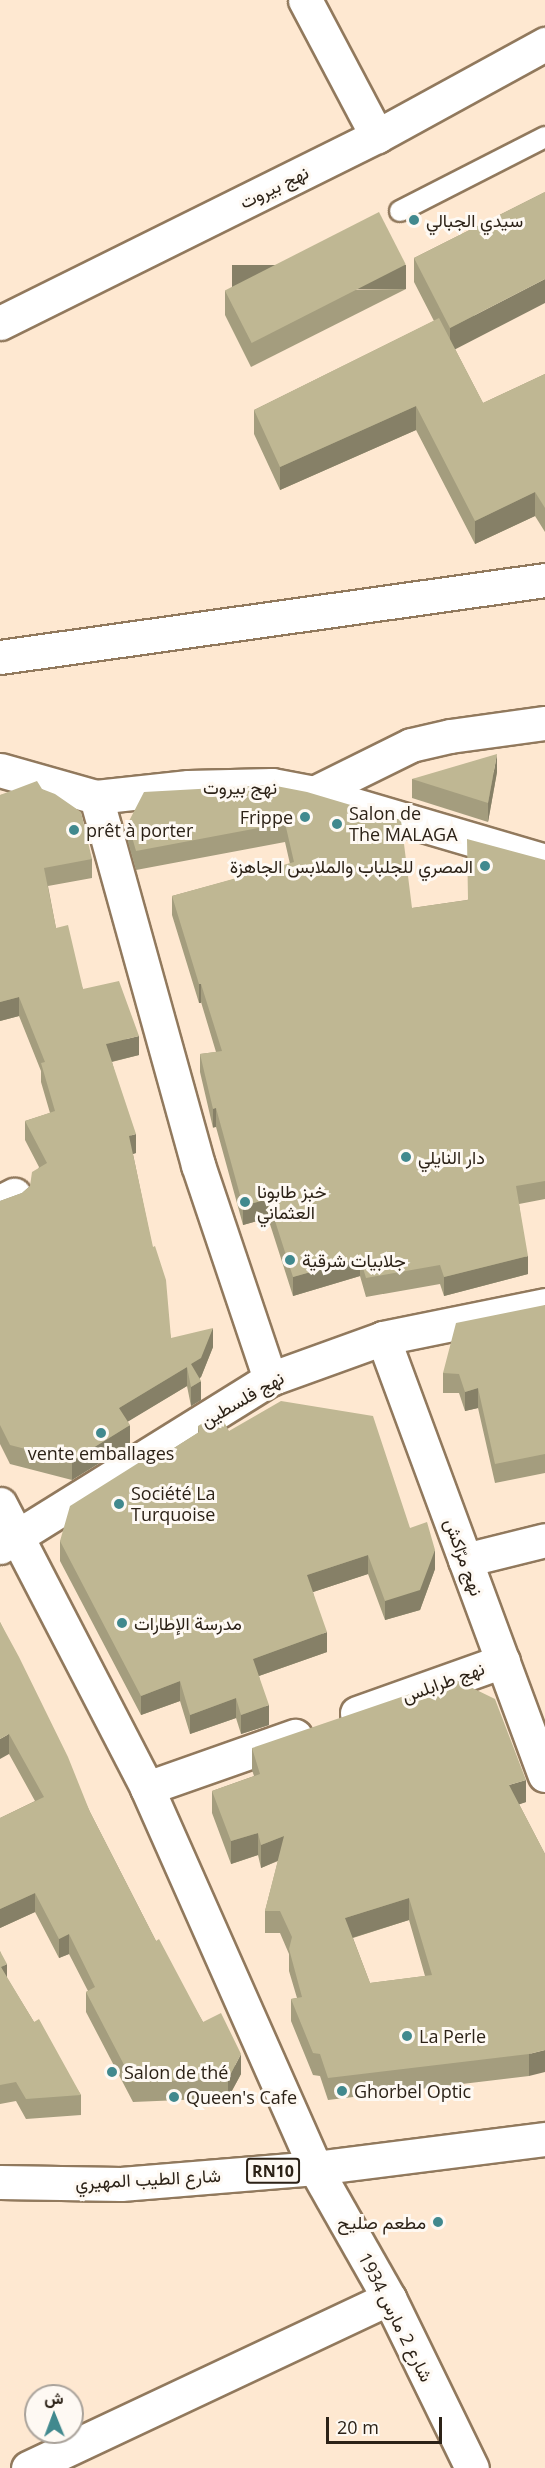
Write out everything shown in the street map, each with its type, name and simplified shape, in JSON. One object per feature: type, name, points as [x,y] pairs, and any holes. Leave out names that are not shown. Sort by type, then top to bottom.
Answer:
[{"type":"street","points":[[305,0],[377,136]]},
{"type":"street","name":"نهج بيروت","points":[[0,323],[377,136],[545,44]]},
{"type":"street","points":[[0,657],[545,580]]},
{"type":"street","points":[[314,793],[411,745],[450,736],[545,723]]},
{"type":"street","name":"نهج بيروت","points":[[2,774],[96,797],[243,785],[272,785],[314,793],[545,861]]},
{"type":"street","points":[[96,797],[198,1165],[270,1379]]},
{"type":"street","name":"نهج فلسطين","points":[[9,1542],[270,1379],[383,1338],[545,1305]]},
{"type":"street","name":"نهج مرّاكش","points":[[383,1338],[545,1775]]},
{"type":"street","name":"شارع 2 مارس 1934","points":[[0,1504],[9,1542],[147,1788],[315,2168],[389,2298],[472,2468]]},
{"type":"street","points":[[465,1560],[545,1540]]},
{"type":"street","name":"نهج طرابلس","points":[[147,1788],[503,1661]]},
{"type":"street","name":"شارع الطيب المهيري","points":[[0,2182],[121,2184],[315,2168],[545,2139]]},
{"type":"street","points":[[28,2468],[389,2298]]},
{"type":"lane","points":[[400,212],[545,137]]},
{"type":"building","points":[[545,192],[545,279],[450,328],[414,258]]},
{"type":"building","points":[[379,212],[406,265],[252,343],[225,291]]},
{"type":"building","points":[[439,318],[483,403],[545,374],[545,508],[535,492],[475,521],[416,406],[280,467],[254,410]]},
{"type":"building","points":[[497,754],[488,803],[412,779]]},
{"type":"building","points":[[37,781],[42,789],[55,794],[81,812],[92,859],[44,868],[56,928],[68,925],[83,989],[119,981],[139,1036],[106,1044],[136,1134],[129,1136],[153,1247],[155,1246],[166,1280],[171,1338],[213,1328],[201,1358],[191,1364],[201,1381],[191,1387],[187,1367],[119,1408],[130,1425],[72,1461],[10,1445],[0,1425],[0,1201],[22,1193],[30,1186],[32,1172],[47,1163],[25,1121],[55,1111],[41,1063],[45,1062],[19,997],[0,1002],[0,795]]},
{"type":"building","points":[[271,785],[307,792],[401,820],[412,908],[468,900],[467,839],[545,860],[545,1181],[516,1186],[528,1256],[444,1277],[440,1265],[366,1278],[360,1258],[293,1277],[268,1199],[243,1206],[216,1108],[213,1109],[200,1054],[222,1051],[172,896],[294,862],[285,823],[136,851],[128,823],[144,792]]},
{"type":"building","points":[[545,1305],[545,1454],[495,1464],[478,1388],[465,1392],[459,1374],[443,1373],[456,1323]]},
{"type":"building","points":[[281,1401],[373,1416],[410,1528],[427,1522],[435,1550],[420,1590],[385,1601],[368,1555],[307,1575],[327,1632],[253,1659],[269,1705],[241,1715],[236,1698],[190,1715],[180,1681],[141,1696],[60,1541],[70,1506],[151,1455],[155,1460],[199,1432],[198,1426],[219,1413],[229,1431]]},
{"type":"building","points":[[0,1622],[68,1757],[90,1812],[156,1941],[159,1939],[203,2022],[221,2013],[241,2054],[228,2079],[133,2082],[86,1992],[95,1987],[69,1934],[59,1939],[35,1893],[0,1909],[0,1818],[44,1797],[9,1734],[0,1739]]},
{"type":"building","points":[[454,1679],[495,1699],[526,1780],[509,1785],[545,1854],[545,2050],[529,2054],[328,2078],[320,2054],[313,2053],[291,1999],[302,1997],[289,1949],[292,1937],[280,1911],[265,1911],[284,1836],[261,1845],[258,1833],[231,1841],[212,1791],[260,1774],[252,1748]],"holes":[[[409,1898],[432,1975],[370,1983],[345,1918]]]},
{"type":"building","points":[[0,1951],[7,1964],[1,1967],[34,2022],[39,2019],[81,2095],[26,2099],[16,2082],[0,2085]]},
{"type":"place","name":"سيدي الجبالي","points":[[414,220]]},
{"type":"place","name":"Frippe","points":[[305,817]]},
{"type":"place","name":"Salon de The MALAGA","points":[[337,824]]},
{"type":"place","name":"prêt à porter","points":[[74,830]]},
{"type":"place","name":"المصري للجلباب والملابس الجاهزة","points":[[485,866]]},
{"type":"place","name":"دار النايلي","points":[[406,1157]]},
{"type":"place","name":"خبز طابونا العثماني","points":[[245,1202]]},
{"type":"place","name":"جلابيات شرقية","points":[[290,1260]]},
{"type":"place","name":"vente emballages","points":[[101,1433]]},
{"type":"place","name":"Société La Turquoise","points":[[119,1504]]},
{"type":"place","name":"مدرسة الإطارات","points":[[122,1623]]},
{"type":"place","name":"La Perle","points":[[407,2036]]},
{"type":"place","name":"Salon de thé","points":[[112,2072]]},
{"type":"place","name":"Ghorbel Optic","points":[[342,2091]]},
{"type":"place","name":"Queen's Cafe","points":[[174,2097]]},
{"type":"place","name":"مطعم صليح","points":[[438,2222]]}]
